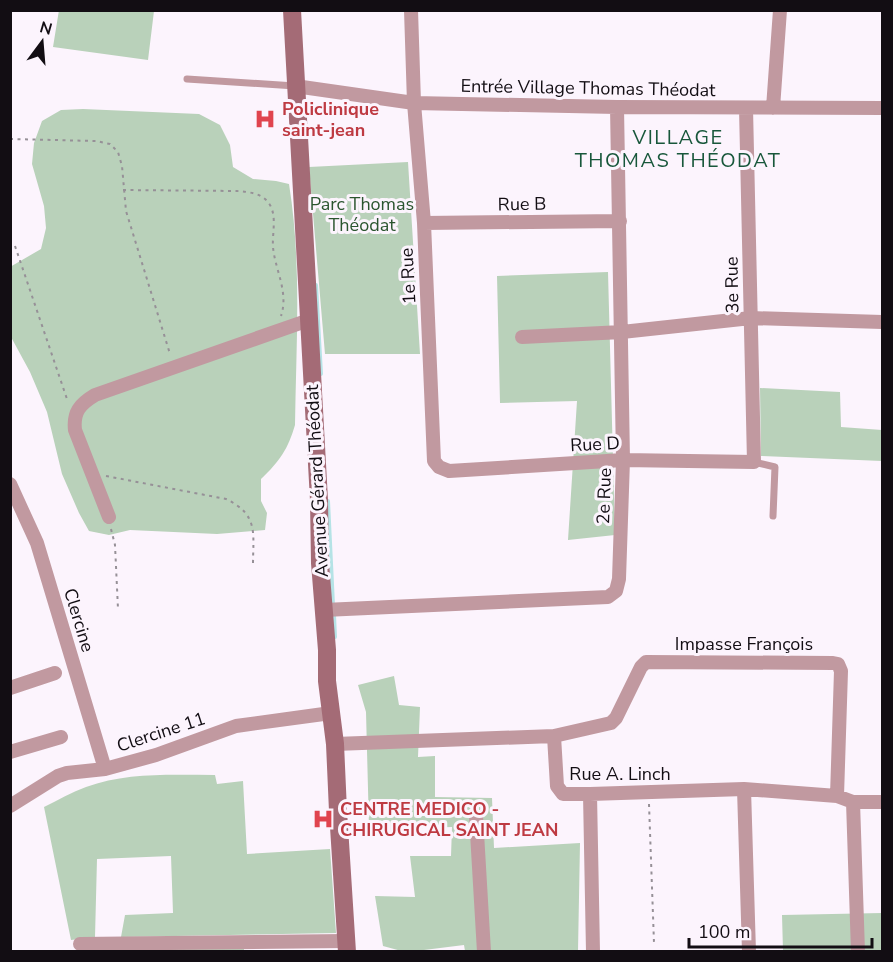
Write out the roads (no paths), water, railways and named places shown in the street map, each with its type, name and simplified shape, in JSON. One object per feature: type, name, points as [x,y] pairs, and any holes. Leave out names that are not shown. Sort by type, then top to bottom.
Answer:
[{"type":"street","name":"Avenue Gérard Théodat","points":[[292,10],[327,681],[338,743],[347,946]]},
{"type":"street","name":"1e Rue","points":[[411,10],[414,103],[424,224],[434,461],[439,467]]},
{"type":"street","points":[[772,108],[780,10]]},
{"type":"street","name":"Entrée Village Thomas Théodat","points":[[295,86],[414,103],[617,107],[882,108]]},
{"type":"street","name":"2e Rue","points":[[324,610],[608,597],[616,591],[619,579],[623,460],[617,107]]},
{"type":"street","name":"3e Rue","points":[[746,108],[754,462]]},
{"type":"street","name":"Rue B","points":[[424,224],[620,221]]},
{"type":"street","points":[[522,337],[622,333],[751,318],[882,322]]},
{"type":"street","points":[[109,517],[75,430],[74,419],[84,402],[95,396],[309,320]]},
{"type":"street","name":"Rue D","points":[[439,467],[449,471],[623,460],[754,462]]},
{"type":"street","name":"Clercine","points":[[10,484],[37,543],[105,769]]},
{"type":"street","name":"Impasse François","points":[[554,736],[611,723],[616,718],[641,667],[646,662],[838,664],[841,671],[837,796]]},
{"type":"street","points":[[10,688],[55,673]]},
{"type":"street","name":"Clercine 11","points":[[10,806],[58,776],[68,773],[105,769],[156,755],[237,726],[331,713]]},
{"type":"street","points":[[338,743],[554,736]]},
{"type":"street","name":"Rue A. Linch","points":[[554,736],[557,786],[563,794],[744,789],[837,796],[853,802],[882,802]]},
{"type":"street","points":[[10,752],[61,737]]},
{"type":"street","points":[[744,789],[749,951]]},
{"type":"street","points":[[590,794],[593,951]]},
{"type":"street","points":[[853,802],[858,951]]},
{"type":"street","points":[[476,816],[484,951]]},
{"type":"street","points":[[80,944],[347,946]]},
{"type":"lane","points":[[187,79],[295,86]]},
{"type":"lane","points":[[754,462],[775,468],[773,516]]},
{"type":"waterway","points":[[316,285],[321,374]]},
{"type":"waterway","points":[[328,501],[333,605]]},
{"type":"waterway","points":[[334,615],[335,637]]},
{"type":"place","name":"Policlinique saint-jean","points":[[265,119]]},
{"type":"place","name":"CENTRE MEDICO - CHIRUGICAL SAINT JEAN","points":[[323,819]]},
{"type":"district","name":"VILLAGE THOMAS THÉODAT","points":[[678,148]]},
{"type":"park label","name":"Parc Thomas Théodat","points":[[362,214]]}]
